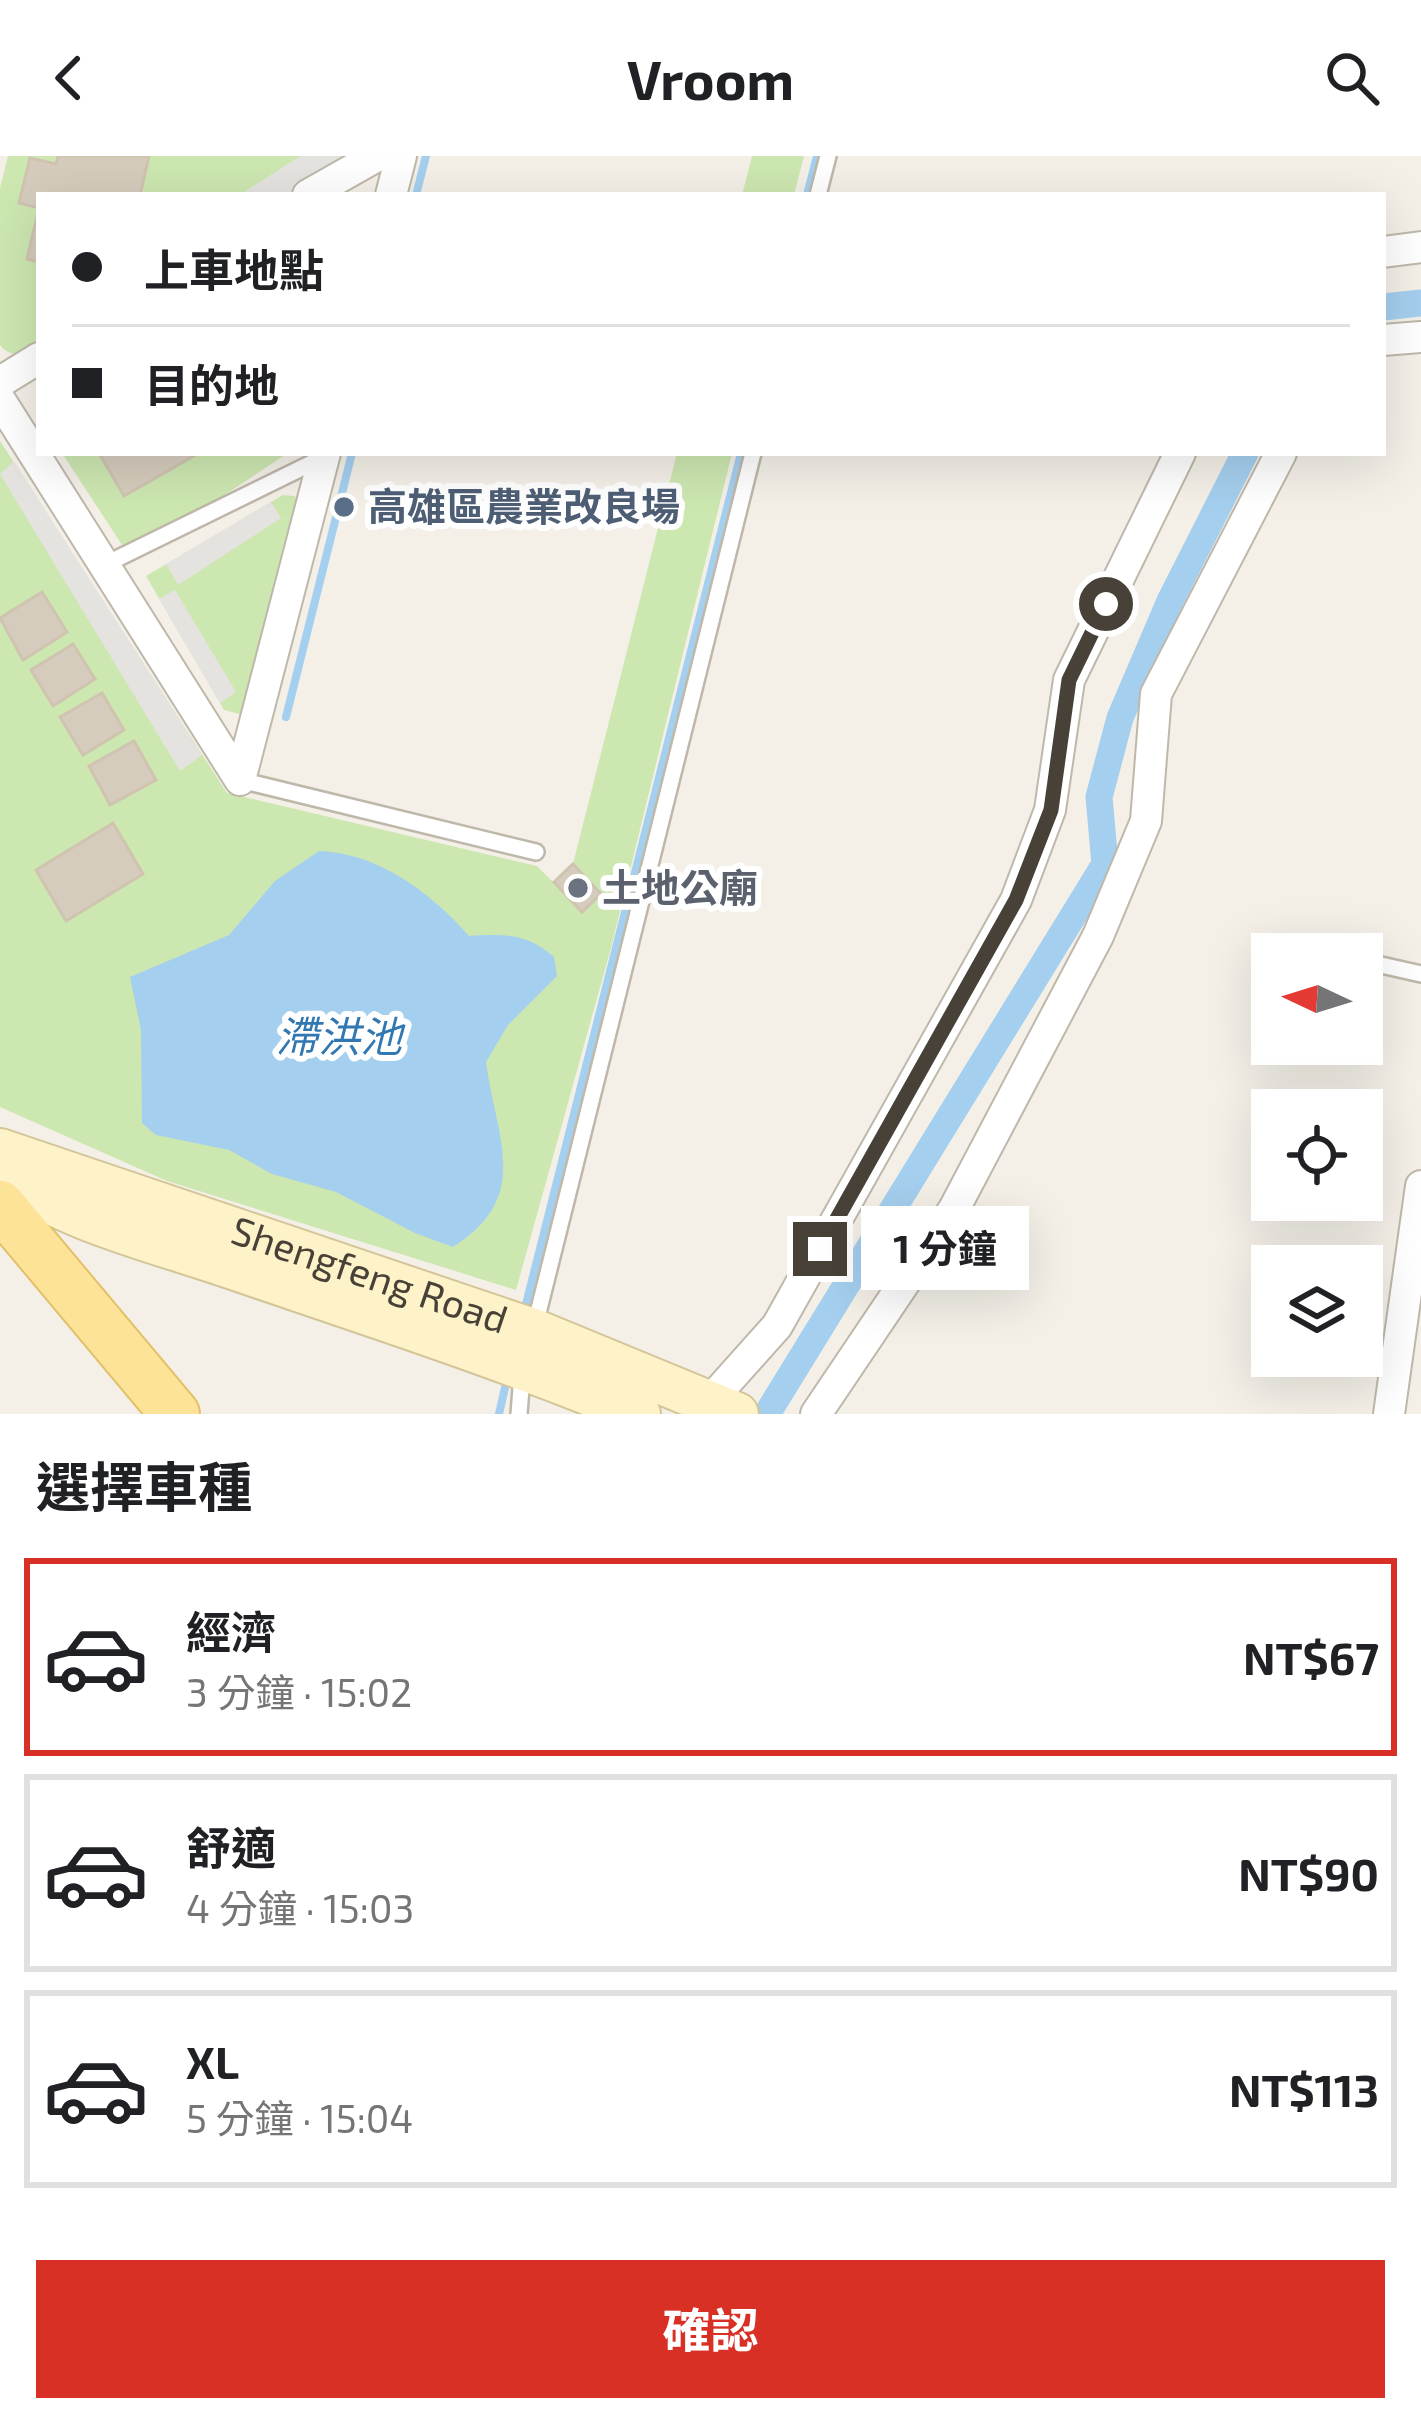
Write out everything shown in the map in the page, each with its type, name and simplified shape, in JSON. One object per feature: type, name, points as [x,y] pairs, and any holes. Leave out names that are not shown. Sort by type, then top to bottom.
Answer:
[{"type":"main road","points":[[0,1205],[175,1414]]},
{"type":"street","points":[[392,192],[401,156]]},
{"type":"street","points":[[313,192],[365,158]]},
{"type":"street","points":[[1386,252],[1421,248]]},
{"type":"street","points":[[1386,340],[1421,337]]},
{"type":"street","points":[[0,382],[36,360]]},
{"type":"street","points":[[0,400],[240,781]]},
{"type":"street","points":[[240,781],[324,456]]},
{"type":"street","points":[[715,1410],[777,1326],[1016,900],[1051,810],[1069,680],[1179,456]]},
{"type":"street","points":[[816,1414],[954,1209],[1098,936],[1146,821],[1156,694],[1279,456]]},
{"type":"street","name":"Shengfeng Road","points":[[0,1150],[528,1348],[639,1414]]},
{"type":"street","name":"Shengfeng Road","points":[[0,1173],[21,1189],[102,1223],[528,1348],[715,1410]]},
{"type":"street","points":[[1389,1414],[1421,1186]]},
{"type":"lane","points":[[819,192],[828,156]]},
{"type":"lane","points":[[104,565],[322,456]]},
{"type":"lane","points":[[519,1414],[528,1348],[752,456]]},
{"type":"lane","points":[[240,781],[536,852]]},
{"type":"lane","points":[[1383,965],[1421,974]]},
{"type":"green space","points":[[8,156],[301,156],[245,192],[36,192],[36,353],[23,355],[0,345],[0,188]]},
{"type":"green space","points":[[752,156],[804,156],[795,192],[743,192]]},
{"type":"green space","points":[[0,441],[227,793],[537,866],[582,911],[573,864],[676,456],[731,456],[611,948],[516,1290],[167,1181],[0,1107]]},
{"type":"green space","points":[[64,456],[283,456],[217,500],[126,551]]},
{"type":"green space","points":[[283,495],[295,496],[301,511],[244,715],[224,710],[146,576]]},
{"type":"shaded area","points":[[301,156],[347,156],[301,192],[245,192]]},
{"type":"shaded area","points":[[14,461],[202,755],[180,771],[0,474]]},
{"type":"shaded area","points":[[271,502],[281,518],[178,585],[166,564]]},
{"type":"shaded area","points":[[175,590],[236,692],[220,703],[159,599]]},
{"type":"water","name":"滯洪池","points":[[319,851],[383,867],[421,891],[469,936],[515,937],[554,957],[557,976],[508,1025],[486,1062],[501,1141],[501,1186],[478,1228],[453,1247],[336,1192],[272,1174],[229,1150],[156,1135],[142,1123],[141,1030],[130,977],[229,935],[275,881]]},
{"type":"building","points":[[58,156],[149,156],[141,192],[36,192],[36,207],[19,203],[30,158],[56,164]]},
{"type":"building","points":[[36,221],[36,261],[27,259]]},
{"type":"building","points":[[101,456],[194,456],[124,496]]},
{"type":"building","points":[[42,592],[67,632],[23,660],[0,618]]},
{"type":"building","points":[[73,644],[95,679],[53,706],[31,670]]},
{"type":"building","points":[[102,693],[124,730],[83,755],[60,717]]},
{"type":"building","points":[[134,741],[156,780],[110,805],[89,766]]},
{"type":"building","points":[[113,823],[143,874],[66,921],[36,870]]},
{"type":"building","name":"土地公廟","points":[[573,864],[601,894],[582,912],[554,882]]},
{"type":"waterway","points":[[417,192],[426,156]]},
{"type":"waterway","points":[[808,192],[817,156]]},
{"type":"waterway","points":[[1386,307],[1421,303]]},
{"type":"waterway","points":[[286,717],[351,456]]},
{"type":"waterway","points":[[524,1312],[740,456]]},
{"type":"waterway","points":[[767,1414],[1105,864],[1099,797],[1120,718],[1170,601],[1243,456]]},
{"type":"waterway","points":[[499,1414],[507,1379]]},
{"type":"place","name":"高雄區農業改良場","points":[[344,507]]},
{"type":"place","name":"土地公廟","points":[[578,888]]},
{"type":"route","points":[[820,1249],[1016,900],[1051,810],[1069,680],[1106,604]]}]
